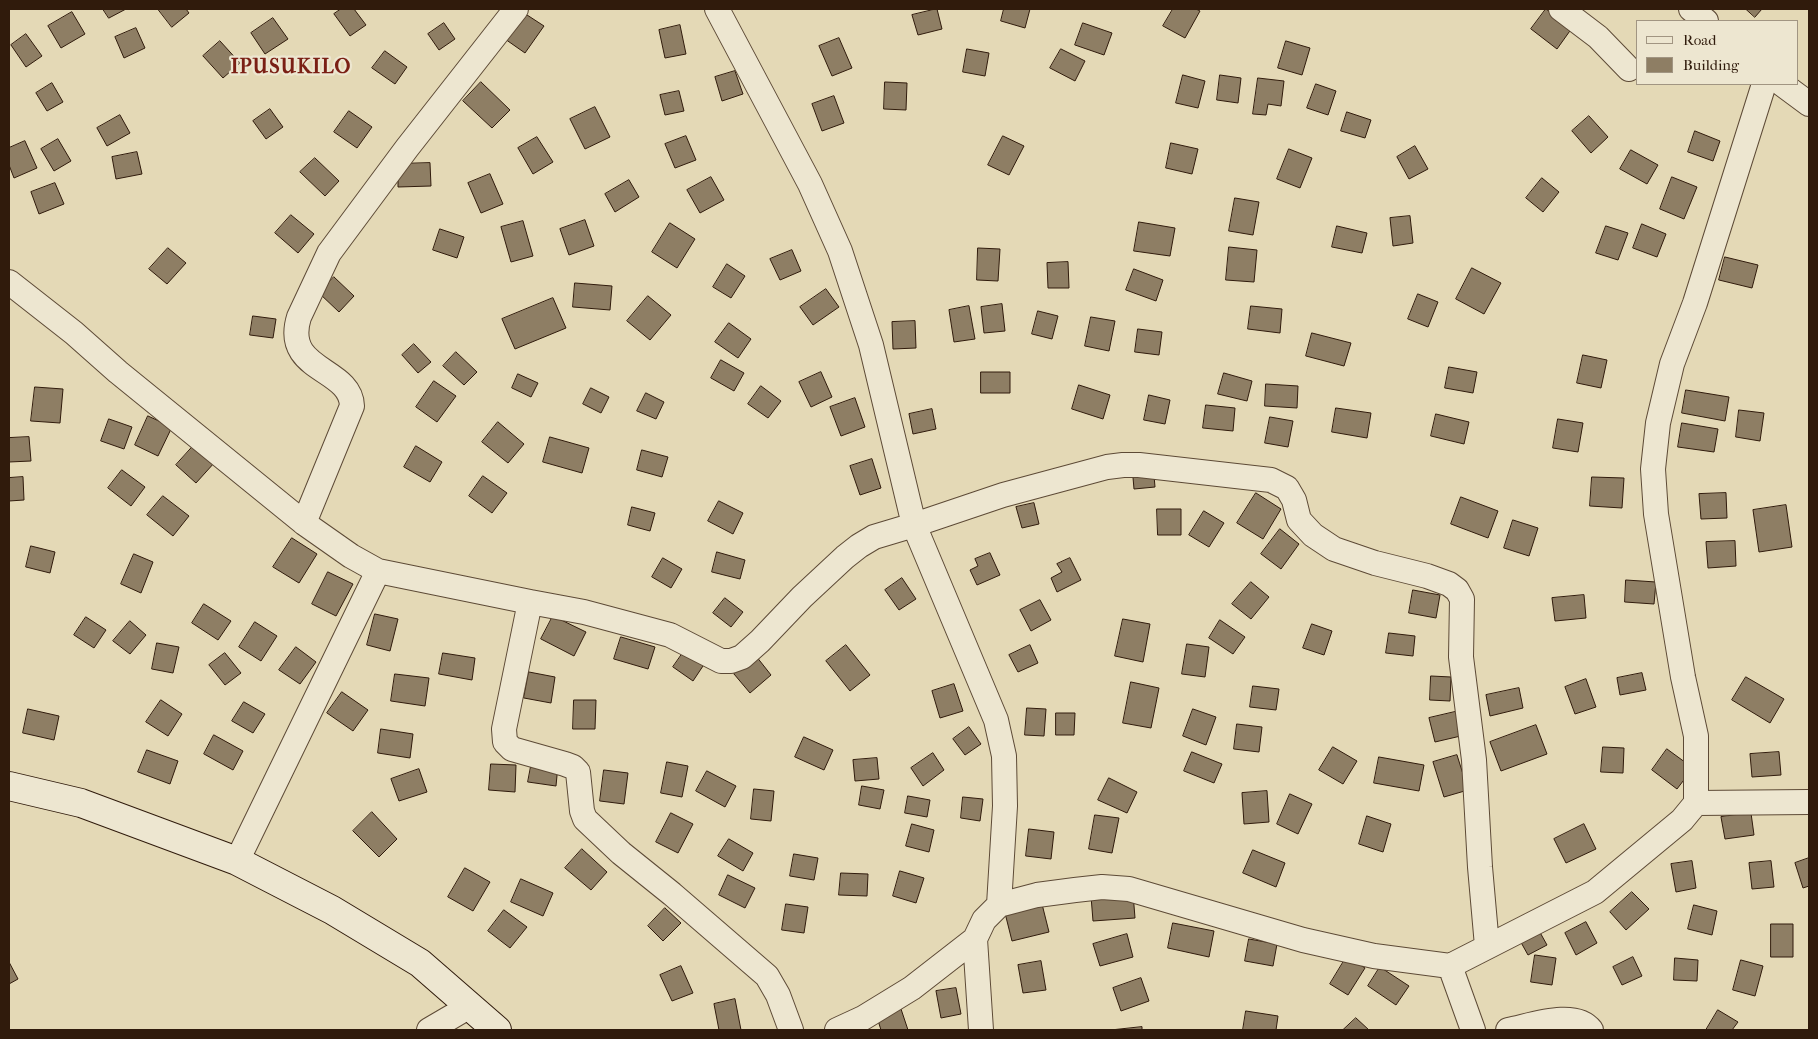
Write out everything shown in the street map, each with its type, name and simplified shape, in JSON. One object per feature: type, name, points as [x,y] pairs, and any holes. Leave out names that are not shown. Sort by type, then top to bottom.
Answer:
[{"type":"street","points":[[304,523],[352,406],[352,400],[347,389],[307,359],[299,348],[296,332],[299,317],[329,253],[407,148],[516,9]]},
{"type":"street","points":[[717,9],[810,184],[840,251],[871,345],[914,525],[996,720],[1004,756],[1006,806],[999,905]]},
{"type":"street","points":[[1561,9],[1598,37],[1630,69]]},
{"type":"street","points":[[1691,9],[1705,20]]},
{"type":"street","points":[[837,1030],[863,1018],[912,988],[975,939],[984,920],[999,905],[1037,895],[1102,887],[1129,889],[1303,940],[1374,956],[1450,966],[1594,892],[1682,820],[1696,803],[1696,736],[1656,514],[1653,469],[1658,423],[1672,364],[1695,303],[1764,85]]},
{"type":"street","points":[[1783,85],[1809,104]]},
{"type":"street","points":[[9,282],[74,333],[118,372],[304,523],[351,556],[378,571],[584,612],[670,635],[720,660],[731,661],[742,657],[802,598],[859,546],[874,537],[1003,495],[1107,467],[1139,465],[1271,480],[1287,488],[1294,500],[1299,520],[1313,534],[1334,549],[1374,563],[1427,576],[1449,584],[1457,590],[1462,599],[1461,657],[1474,760],[1487,946]]},
{"type":"street","points":[[237,861],[378,571]]},
{"type":"street","points":[[530,602],[504,729],[505,742],[512,749],[573,767],[578,772],[582,811],[585,819],[621,853],[672,894],[766,976],[778,995],[791,1030]]},
{"type":"street","points":[[9,786],[81,803],[237,861],[332,910],[420,963],[497,1030]]},
{"type":"street","points":[[1696,803],[1809,802]]},
{"type":"street","points":[[975,939],[982,1030]]},
{"type":"street","points":[[1450,966],[1473,1030]]},
{"type":"street","points":[[429,1030],[470,1006]]},
{"type":"street","points":[[1508,1030],[1558,1020],[1576,1021],[1591,1030]]},
{"type":"building","points":[[103,9],[126,9],[109,18]]},
{"type":"building","points":[[158,9],[186,9],[189,13],[172,27]]},
{"type":"building","points":[[341,9],[354,9],[366,25],[350,36],[334,14]]},
{"type":"building","points":[[937,9],[942,29],[918,35],[912,15]]},
{"type":"building","points":[[1004,9],[1030,9],[1025,28],[1001,21]]},
{"type":"building","points":[[1173,9],[1196,9],[1200,11],[1185,38],[1163,26]]},
{"type":"building","points":[[1546,9],[1572,28],[1557,49],[1531,29]]},
{"type":"building","points":[[1746,9],[1762,9],[1755,17]]},
{"type":"building","points":[[72,12],[85,34],[61,48],[48,26]]},
{"type":"building","points":[[524,13],[544,26],[525,53],[505,39]]},
{"type":"building","points":[[273,18],[288,39],[265,54],[251,33]]},
{"type":"building","points":[[444,23],[455,39],[439,50],[428,34]]},
{"type":"building","points":[[1083,23],[1112,33],[1104,55],[1075,45]]},
{"type":"building","points":[[680,25],[686,54],[665,58],[659,30]]},
{"type":"building","points":[[136,28],[145,48],[124,58],[115,37]]},
{"type":"building","points":[[26,34],[42,56],[26,67],[11,45]]},
{"type":"building","points":[[839,38],[852,68],[832,76],[819,46]]},
{"type":"building","points":[[220,41],[240,63],[223,78],[203,56]]},
{"type":"building","points":[[1286,41],[1310,48],[1302,75],[1278,68]]},
{"type":"building","points":[[967,49],[989,53],[985,76],[963,72]]},
{"type":"building","points":[[1061,49],[1085,61],[1075,81],[1050,68]]},
{"type":"building","points":[[385,51],[407,67],[395,84],[372,68]]},
{"type":"building","points":[[735,71],[743,94],[722,101],[715,77]]},
{"type":"building","points":[[1183,75],[1205,81],[1198,108],[1176,103]]},
{"type":"building","points":[[1220,75],[1241,78],[1238,103],[1217,100]]},
{"type":"building","points":[[1258,78],[1284,81],[1281,106],[1268,104],[1266,115],[1253,114]]},
{"type":"building","points":[[481,82],[510,110],[492,128],[463,101]]},
{"type":"building","points":[[885,82],[907,83],[906,110],[884,109]]},
{"type":"building","points":[[52,83],[63,102],[47,111],[36,93]]},
{"type":"building","points":[[1316,84],[1336,91],[1328,115],[1307,108]]},
{"type":"building","points":[[679,91],[684,111],[665,115],[660,95]]},
{"type":"building","points":[[834,96],[844,123],[822,131],[812,104]]},
{"type":"building","points":[[595,107],[610,137],[585,149],[570,119]]},
{"type":"building","points":[[270,109],[283,127],[266,139],[253,121]]},
{"type":"building","points":[[349,111],[372,127],[357,148],[334,132]]},
{"type":"building","points":[[1347,112],[1371,120],[1365,138],[1341,131]]},
{"type":"building","points":[[120,115],[130,133],[107,146],[97,128]]},
{"type":"building","points":[[1589,116],[1608,137],[1591,153],[1572,131]]},
{"type":"building","points":[[1695,131],[1720,141],[1713,161],[1688,152]]},
{"type":"building","points":[[686,136],[696,160],[675,168],[665,144]]},
{"type":"building","points":[[1003,136],[1024,146],[1009,175],[988,165]]},
{"type":"building","points":[[537,137],[553,162],[533,174],[518,148]]},
{"type":"building","points":[[58,139],[71,161],[54,171],[41,149]]},
{"type":"building","points":[[25,141],[37,168],[14,178],[9,165],[9,148]]},
{"type":"building","points":[[1171,143],[1198,149],[1192,174],[1166,168]]},
{"type":"building","points":[[1415,146],[1428,169],[1409,179],[1397,157]]},
{"type":"building","points":[[1289,149],[1312,158],[1300,188],[1277,179]]},
{"type":"building","points":[[1631,150],[1658,165],[1647,184],[1620,169]]},
{"type":"building","points":[[137,152],[142,174],[116,179],[112,157]]},
{"type":"building","points":[[315,158],[339,181],[325,196],[300,172]]},
{"type":"building","points":[[430,163],[431,186],[398,187],[398,164]]},
{"type":"building","points":[[490,174],[503,204],[481,213],[468,183]]},
{"type":"building","points":[[711,177],[724,200],[700,213],[687,190]]},
{"type":"building","points":[[1672,177],[1697,187],[1684,219],[1660,209]]},
{"type":"building","points":[[1542,178],[1559,192],[1543,212],[1526,198]]},
{"type":"building","points":[[629,180],[639,197],[615,212],[605,194]]},
{"type":"building","points":[[55,183],[64,204],[39,214],[31,192]]},
{"type":"building","points":[[1235,198],[1259,202],[1253,235],[1229,231]]},
{"type":"building","points":[[291,215],[314,234],[298,253],[275,233]]},
{"type":"building","points":[[1410,216],[1413,243],[1393,246],[1390,218]]},
{"type":"building","points":[[585,220],[594,246],[569,255],[560,229]]},
{"type":"building","points":[[523,221],[533,256],[511,262],[501,227]]},
{"type":"building","points":[[1139,222],[1175,228],[1170,256],[1134,251]]},
{"type":"building","points":[[670,223],[695,239],[677,268],[652,252]]},
{"type":"building","points":[[1642,224],[1666,234],[1657,257],[1633,248]]},
{"type":"building","points":[[1337,226],[1367,233],[1362,253],[1332,247]]},
{"type":"building","points":[[1606,226],[1628,233],[1618,260],[1596,253]]},
{"type":"building","points":[[440,229],[464,237],[457,258],[433,250]]},
{"type":"building","points":[[1229,247],[1257,250],[1254,282],[1226,280]]},
{"type":"building","points":[[168,248],[186,263],[167,284],[149,269]]},
{"type":"building","points":[[978,248],[1000,249],[998,281],[977,280]]},
{"type":"building","points":[[792,250],[801,271],[780,280],[770,259]]},
{"type":"building","points":[[1725,257],[1758,265],[1752,288],[1719,280]]},
{"type":"building","points":[[1068,262],[1069,288],[1048,288],[1047,263]]},
{"type":"building","points":[[727,264],[745,276],[731,298],[713,287]]},
{"type":"building","points":[[1472,268],[1501,283],[1484,314],[1456,299]]},
{"type":"building","points":[[1134,269],[1163,280],[1156,301],[1126,290]]},
{"type":"building","points":[[334,277],[354,296],[339,312],[319,293]]},
{"type":"building","points":[[575,283],[612,286],[610,310],[573,307]]},
{"type":"building","points":[[826,289],[839,307],[813,325],[800,307]]},
{"type":"building","points":[[1418,294],[1438,302],[1428,327],[1408,319]]},
{"type":"building","points":[[648,296],[671,315],[650,340],[627,321]]},
{"type":"building","points":[[553,298],[566,328],[515,349],[502,319]]},
{"type":"building","points":[[1002,304],[1005,331],[984,333],[981,307]]},
{"type":"building","points":[[969,306],[975,339],[954,342],[949,310]]},
{"type":"building","points":[[1251,306],[1282,309],[1280,333],[1248,329]]},
{"type":"building","points":[[1038,311],[1058,316],[1052,339],[1032,334]]},
{"type":"building","points":[[253,316],[276,319],[273,338],[250,335]]},
{"type":"building","points":[[1091,317],[1115,321],[1109,351],[1085,346]]},
{"type":"building","points":[[915,321],[916,348],[893,349],[892,322]]},
{"type":"building","points":[[729,323],[751,339],[738,358],[715,342]]},
{"type":"building","points":[[1138,329],[1162,332],[1159,355],[1135,352]]},
{"type":"building","points":[[1312,333],[1351,343],[1344,366],[1306,356]]},
{"type":"building","points":[[414,344],[431,362],[418,373],[402,355]]},
{"type":"building","points":[[456,352],[477,372],[464,385],[443,366]]},
{"type":"building","points":[[1583,355],[1607,360],[1601,388],[1577,383]]},
{"type":"building","points":[[721,360],[744,373],[734,391],[711,378]]},
{"type":"building","points":[[1449,367],[1477,372],[1473,393],[1445,388]]},
{"type":"building","points":[[821,372],[832,397],[811,407],[799,382]]},
{"type":"building","points":[[981,372],[1010,372],[1010,393],[981,393]]},
{"type":"building","points":[[1224,373],[1252,381],[1247,401],[1218,394]]},
{"type":"building","points":[[518,374],[538,383],[531,397],[512,388]]},
{"type":"building","points":[[434,381],[456,396],[437,422],[416,407]]},
{"type":"building","points":[[1266,384],[1298,386],[1297,408],[1265,406]]},
{"type":"building","points":[[1079,385],[1110,395],[1103,419],[1072,409]]},
{"type":"building","points":[[761,386],[781,401],[768,418],[748,404]]},
{"type":"building","points":[[35,387],[63,389],[60,423],[31,421]]},
{"type":"building","points":[[591,388],[609,397],[601,413],[583,404]]},
{"type":"building","points":[[1686,390],[1729,397],[1725,421],[1682,413]]},
{"type":"building","points":[[646,393],[664,402],[656,419],[637,411]]},
{"type":"building","points":[[1149,395],[1170,400],[1165,424],[1144,420]]},
{"type":"building","points":[[855,398],[865,427],[841,436],[830,407]]},
{"type":"building","points":[[1206,405],[1235,408],[1233,431],[1203,428]]},
{"type":"building","points":[[1336,408],[1371,413],[1367,438],[1332,432]]},
{"type":"building","points":[[932,409],[936,429],[913,434],[909,414]]},
{"type":"building","points":[[1739,410],[1764,413],[1760,441],[1736,437]]},
{"type":"building","points":[[1436,414],[1469,422],[1464,444],[1431,436]]},
{"type":"building","points":[[148,416],[172,427],[158,456],[135,445]]},
{"type":"building","points":[[1270,417],[1293,421],[1288,447],[1265,443]]},
{"type":"building","points":[[109,419],[132,427],[124,449],[101,441]]},
{"type":"building","points":[[1558,419],[1583,423],[1578,452],[1553,448]]},
{"type":"building","points":[[498,422],[524,444],[508,463],[482,442]]},
{"type":"building","points":[[1682,423],[1718,429],[1714,452],[1678,447]]},
{"type":"building","points":[[29,437],[31,461],[9,462],[9,438]]},
{"type":"building","points":[[550,437],[589,448],[582,473],[543,462]]},
{"type":"building","points":[[195,444],[215,462],[196,483],[176,465]]},
{"type":"building","points":[[416,446],[442,462],[430,482],[404,467]]},
{"type":"building","points":[[642,450],[668,457],[662,477],[637,470]]},
{"type":"building","points":[[872,459],[881,488],[860,495],[850,466]]},
{"type":"building","points":[[1153,464],[1155,487],[1134,489],[1132,466]]},
{"type":"building","points":[[122,470],[145,487],[131,506],[108,488]]},
{"type":"building","points":[[483,476],[507,493],[492,513],[469,496]]},
{"type":"building","points":[[23,477],[24,500],[9,501],[9,478]]},
{"type":"building","points":[[1592,477],[1624,478],[1622,508],[1590,506]]},
{"type":"building","points":[[1256,493],[1281,509],[1263,539],[1237,523]]},
{"type":"building","points":[[1726,493],[1727,518],[1701,519],[1699,494]]},
{"type":"building","points":[[163,496],[189,516],[173,536],[147,515]]},
{"type":"building","points":[[1461,497],[1498,511],[1488,538],[1451,524]]},
{"type":"building","points":[[719,501],[743,513],[733,534],[708,521]]},
{"type":"building","points":[[1034,503],[1039,524],[1022,528],[1016,507]]},
{"type":"building","points":[[1786,505],[1792,547],[1759,552],[1753,510]]},
{"type":"building","points":[[632,507],[655,513],[650,531],[628,525]]},
{"type":"building","points":[[1157,509],[1181,509],[1181,535],[1158,535]]},
{"type":"building","points":[[1204,511],[1224,523],[1209,547],[1189,535]]},
{"type":"building","points":[[1513,520],[1538,528],[1529,556],[1504,548]]},
{"type":"building","points":[[1280,529],[1299,544],[1281,569],[1261,554]]},
{"type":"building","points":[[292,538],[317,554],[299,583],[273,567]]},
{"type":"building","points":[[1735,541],[1736,566],[1708,568],[1706,542]]},
{"type":"building","points":[[31,546],[55,552],[50,573],[26,567]]},
{"type":"building","points":[[717,552],[745,560],[740,579],[712,572]]},
{"type":"building","points":[[990,553],[1000,575],[977,585],[970,570],[978,566],[975,559]]},
{"type":"building","points":[[134,554],[153,562],[141,593],[121,584]]},
{"type":"building","points":[[663,558],[682,569],[671,588],[652,577]]},
{"type":"building","points":[[1070,558],[1081,580],[1057,592],[1051,578],[1062,572],[1057,564]]},
{"type":"building","points":[[328,572],[353,584],[336,616],[312,604]]},
{"type":"building","points":[[902,578],[916,599],[899,610],[885,590]]},
{"type":"building","points":[[1626,580],[1656,582],[1654,604],[1625,602]]},
{"type":"building","points":[[1251,582],[1269,597],[1251,619],[1232,604]]},
{"type":"building","points":[[1413,590],[1440,595],[1436,618],[1409,613]]},
{"type":"building","points":[[1584,595],[1586,618],[1555,621],[1552,598]]},
{"type":"building","points":[[725,598],[743,612],[731,627],[713,613]]},
{"type":"building","points":[[1040,600],[1051,620],[1031,631],[1020,610]]},
{"type":"building","points":[[204,604],[231,621],[218,640],[192,623]]},
{"type":"building","points":[[375,614],[398,619],[390,651],[367,645]]},
{"type":"building","points":[[553,616],[586,632],[574,656],[541,639]]},
{"type":"building","points":[[86,617],[106,630],[94,648],[74,635]]},
{"type":"building","points":[[1123,619],[1150,624],[1143,662],[1115,656]]},
{"type":"building","points":[[1220,620],[1245,637],[1233,654],[1209,638]]},
{"type":"building","points":[[130,621],[146,635],[130,654],[113,641]]},
{"type":"building","points":[[255,622],[277,636],[261,661],[239,647]]},
{"type":"building","points":[[1312,624],[1332,631],[1324,655],[1303,648]]},
{"type":"building","points":[[1389,633],[1415,636],[1413,656],[1386,653]]},
{"type":"building","points":[[621,637],[655,647],[648,669],[614,659]]},
{"type":"building","points":[[157,643],[179,647],[173,673],[152,669]]},
{"type":"building","points":[[1187,644],[1209,647],[1205,677],[1182,674]]},
{"type":"building","points":[[846,645],[870,675],[850,691],[826,661]]},
{"type":"building","points":[[1030,645],[1038,663],[1018,672],[1009,655]]},
{"type":"building","points":[[296,647],[316,662],[300,684],[279,670]]},
{"type":"building","points":[[687,647],[707,660],[693,681],[673,667]]},
{"type":"building","points":[[225,653],[241,673],[225,685],[209,665]]},
{"type":"building","points":[[443,653],[475,658],[472,680],[439,674]]},
{"type":"building","points":[[756,656],[771,675],[750,693],[734,674]]},
{"type":"building","points":[[529,672],[555,677],[551,703],[524,698]]},
{"type":"building","points":[[1642,673],[1646,690],[1620,695],[1617,678]]},
{"type":"building","points":[[395,674],[429,678],[425,706],[391,701]]},
{"type":"building","points":[[1431,676],[1451,677],[1450,701],[1430,700]]},
{"type":"building","points":[[1746,677],[1784,699],[1770,723],[1732,700]]},
{"type":"building","points":[[1586,679],[1596,707],[1575,714],[1565,687]]},
{"type":"building","points":[[1131,682],[1159,688],[1151,728],[1123,723]]},
{"type":"building","points":[[954,684],[963,711],[940,718],[932,691]]},
{"type":"building","points":[[1253,686],[1279,689],[1276,710],[1250,707]]},
{"type":"building","points":[[1519,688],[1523,708],[1490,716],[1486,695]]},
{"type":"building","points":[[342,692],[368,710],[353,731],[327,713]]},
{"type":"building","points":[[161,700],[182,714],[168,736],[146,722]]},
{"type":"building","points":[[574,700],[596,700],[595,729],[573,729]]},
{"type":"building","points":[[244,702],[265,714],[253,733],[232,721]]},
{"type":"building","points":[[1027,708],[1046,709],[1044,736],[1025,735]]},
{"type":"building","points":[[28,709],[59,716],[54,740],[23,733]]},
{"type":"building","points":[[1193,709],[1216,717],[1206,745],[1183,736]]},
{"type":"building","points":[[1459,711],[1465,735],[1435,742],[1429,718]]},
{"type":"building","points":[[1056,713],[1075,713],[1074,735],[1056,735]]},
{"type":"building","points":[[1237,724],[1262,727],[1259,752],[1234,749]]},
{"type":"building","points":[[1536,725],[1547,754],[1501,771],[1490,742]]},
{"type":"building","points":[[969,727],[981,744],[965,755],[953,739]]},
{"type":"building","points":[[381,729],[413,734],[410,758],[378,753]]},
{"type":"building","points":[[214,735],[243,751],[233,770],[204,754]]},
{"type":"building","points":[[804,737],[833,750],[824,770],[795,757]]},
{"type":"building","points":[[1333,747],[1357,761],[1343,784],[1319,770]]},
{"type":"building","points":[[1603,747],[1624,748],[1623,773],[1601,772]]},
{"type":"building","points":[[1667,749],[1693,768],[1677,789],[1652,770]]},
{"type":"building","points":[[147,750],[178,761],[170,784],[138,772]]},
{"type":"building","points":[[1192,752],[1222,764],[1214,783],[1184,771]]},
{"type":"building","points":[[1779,752],[1781,775],[1752,777],[1750,754]]},
{"type":"building","points":[[933,753],[944,770],[923,786],[911,768]]},
{"type":"building","points":[[1457,755],[1468,790],[1444,797],[1433,762]]},
{"type":"building","points":[[1379,757],[1424,765],[1419,791],[1374,783]]},
{"type":"building","points":[[877,758],[879,779],[855,781],[853,760]]},
{"type":"building","points":[[532,761],[558,765],[556,786],[528,782]]},
{"type":"building","points":[[667,762],[688,766],[682,797],[661,793]]},
{"type":"building","points":[[491,764],[516,765],[515,792],[489,790]]},
{"type":"building","points":[[419,769],[427,792],[399,801],[391,779]]},
{"type":"building","points":[[604,770],[628,773],[624,804],[600,801]]},
{"type":"building","points":[[707,771],[736,786],[725,807],[696,791]]},
{"type":"building","points":[[1109,778],[1137,792],[1127,813],[1098,800]]},
{"type":"building","points":[[862,786],[884,790],[880,809],[859,805]]},
{"type":"building","points":[[754,789],[774,791],[771,821],[751,819]]},
{"type":"building","points":[[1267,791],[1269,822],[1244,824],[1242,793]]},
{"type":"building","points":[[1290,794],[1312,804],[1298,834],[1277,824]]},
{"type":"building","points":[[908,796],[930,800],[927,817],[905,813]]},
{"type":"building","points":[[963,797],[983,799],[980,821],[961,818]]},
{"type":"building","points":[[372,812],[397,839],[379,857],[353,831]]},
{"type":"building","points":[[671,813],[693,824],[678,853],[656,842]]},
{"type":"building","points":[[1751,813],[1754,835],[1725,839],[1721,817]]},
{"type":"building","points":[[1095,815],[1119,818],[1112,853],[1089,849]]},
{"type":"building","points":[[1367,816],[1391,824],[1383,852],[1359,844]]},
{"type":"building","points":[[912,824],[934,830],[929,852],[906,846]]},
{"type":"building","points":[[1584,824],[1596,849],[1566,863],[1554,839]]},
{"type":"building","points":[[1029,829],[1054,832],[1051,859],[1026,856]]},
{"type":"building","points":[[729,839],[753,853],[743,871],[718,856]]},
{"type":"building","points":[[582,849],[607,872],[591,890],[565,868]]},
{"type":"building","points":[[1253,850],[1285,863],[1276,887],[1243,873]]},
{"type":"building","points":[[794,854],[818,858],[814,880],[790,876]]},
{"type":"building","points":[[1809,858],[1809,886],[1803,888],[1795,863]]},
{"type":"building","points":[[1692,861],[1696,888],[1676,892],[1671,864]]},
{"type":"building","points":[[1771,861],[1774,887],[1752,889],[1749,863]]},
{"type":"building","points":[[465,868],[490,882],[473,911],[448,897]]},
{"type":"building","points":[[900,871],[924,878],[916,903],[893,896]]},
{"type":"building","points":[[841,873],[868,874],[867,896],[839,895]]},
{"type":"building","points":[[728,875],[755,888],[745,908],[719,895]]},
{"type":"building","points":[[521,879],[553,893],[543,916],[511,902]]},
{"type":"building","points":[[1632,892],[1649,909],[1626,930],[1610,912]]},
{"type":"building","points":[[1133,893],[1135,918],[1093,921],[1091,896]]},
{"type":"building","points":[[786,904],[808,907],[804,933],[782,930]]},
{"type":"building","points":[[1042,904],[1049,932],[1012,941],[1005,913]]},
{"type":"building","points":[[1694,905],[1717,911],[1712,935],[1688,929]]},
{"type":"building","points":[[665,908],[681,923],[663,941],[648,926]]},
{"type":"building","points":[[504,910],[527,927],[510,948],[488,931]]},
{"type":"building","points":[[1586,922],[1597,943],[1576,955],[1565,933]]},
{"type":"building","points":[[1173,923],[1214,931],[1209,957],[1168,948]]},
{"type":"building","points":[[1771,924],[1793,924],[1793,957],[1771,957]]},
{"type":"building","points":[[1537,927],[1547,945],[1528,955],[1518,937]]},
{"type":"building","points":[[1127,934],[1133,957],[1100,966],[1093,944]]},
{"type":"building","points":[[1249,939],[1277,944],[1273,966],[1245,961]]},
{"type":"building","points":[[1535,955],[1556,958],[1552,985],[1531,982]]},
{"type":"building","points":[[1347,956],[1365,968],[1348,995],[1330,984]]},
{"type":"building","points":[[1633,957],[1642,976],[1622,985],[1613,967]]},
{"type":"building","points":[[1675,958],[1698,960],[1697,981],[1674,980]]},
{"type":"building","points":[[1741,960],[1763,966],[1755,996],[1733,990]]},
{"type":"building","points":[[1041,961],[1046,990],[1023,993],[1018,965]]},
{"type":"building","points":[[9,962],[18,979],[9,984]]},
{"type":"building","points":[[681,966],[693,993],[672,1001],[660,975]]},
{"type":"building","points":[[1380,967],[1409,986],[1396,1005],[1368,986]]},
{"type":"building","points":[[1141,978],[1149,1001],[1121,1011],[1113,988]]},
{"type":"building","points":[[956,988],[961,1014],[941,1018],[936,991]]},
{"type":"building","points":[[735,999],[741,1030],[719,1030],[714,1004]]},
{"type":"building","points":[[899,1003],[908,1030],[881,1030],[875,1011]]},
{"type":"building","points":[[1718,1010],[1738,1022],[1732,1030],[1706,1030]]},
{"type":"building","points":[[1246,1011],[1278,1016],[1276,1030],[1243,1030]]},
{"type":"building","points":[[1356,1018],[1369,1030],[1343,1030]]},
{"type":"building","points":[[1142,1027],[1142,1030],[1111,1030]]},
{"type":"district","name":"IPUSUKILO","points":[[291,68]]}]
